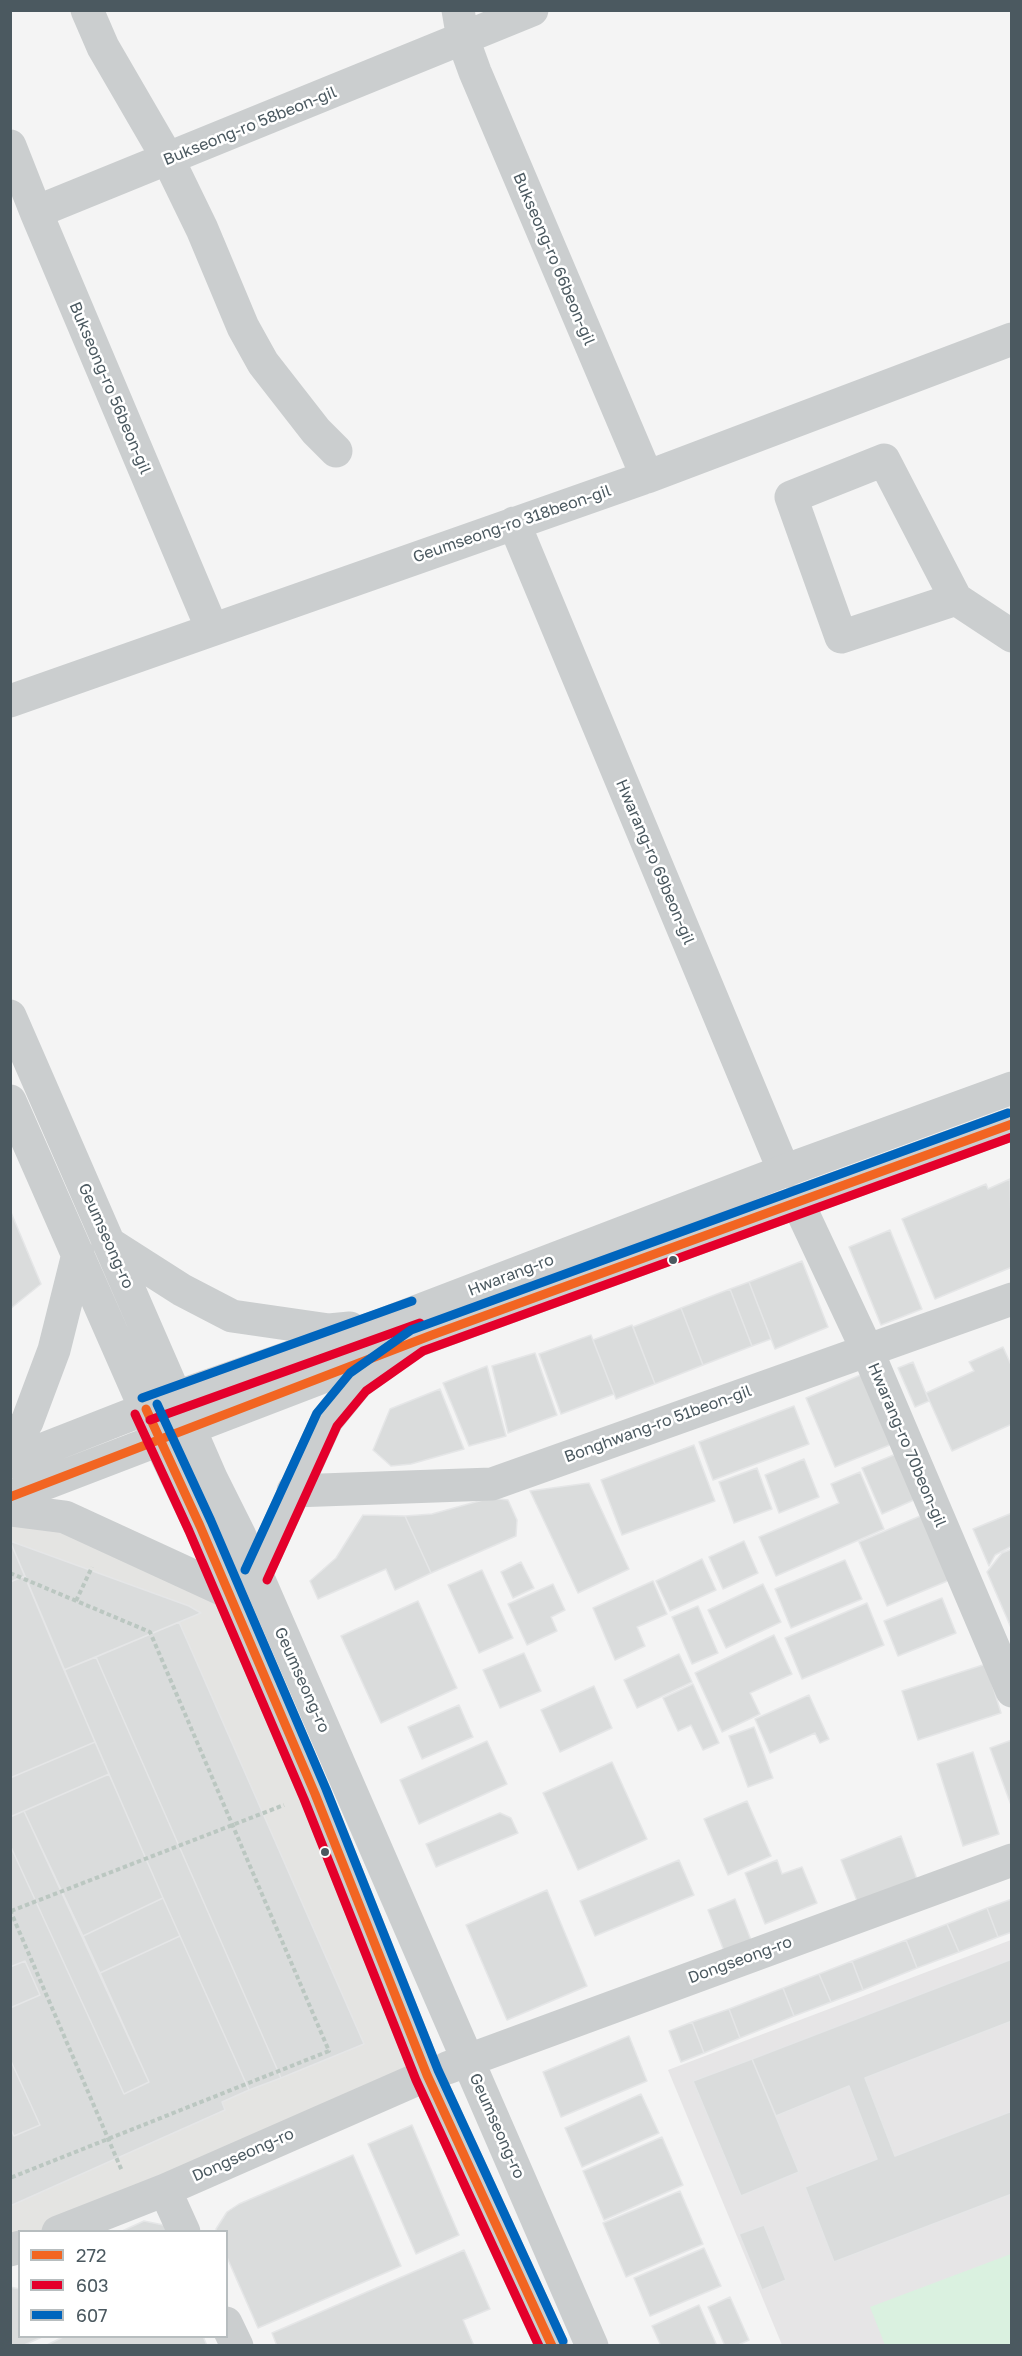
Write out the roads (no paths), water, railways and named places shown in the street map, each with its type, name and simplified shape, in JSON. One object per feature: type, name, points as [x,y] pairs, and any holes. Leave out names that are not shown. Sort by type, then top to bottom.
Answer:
[{"type":"street","points":[[87,10],[109,56],[168,159],[202,229],[243,327],[263,363],[316,431],[336,451]]},
{"type":"street","points":[[461,25],[532,10]]},
{"type":"street","name":"Bukseong-ro 58beon-gil","points":[[36,212],[168,159],[461,25]]},
{"type":"street","name":"Bukseong-ro 66beon-gil","points":[[461,25],[475,72],[647,477]]},
{"type":"street","name":"Bukseong-ro 56beon-gil","points":[[10,146],[212,629]]},
{"type":"street","name":"Geumseong-ro 318beon-gil","points":[[10,701],[647,477],[1011,339]]},
{"type":"street","points":[[956,599],[841,637],[791,496],[884,460],[956,599],[1011,636]]},
{"type":"street","name":"Hwarang-ro 69beon-gil","points":[[514,523],[797,1201]]},
{"type":"street","name":"Geumseong-ro","points":[[10,1016],[592,2346]]},
{"type":"street","name":"Hwarang-ro","points":[[10,1462],[176,1397],[384,1324],[784,1171],[1011,1088]]},
{"type":"street","name":"Geumseong-ro","points":[[10,1101],[315,1794],[427,2075],[552,2346]]},
{"type":"street","name":"Hwarang-ro","points":[[10,1497],[417,1340],[1011,1124]]},
{"type":"street","name":"Hwarang-ro 70beon-gil","points":[[797,1201],[867,1350],[1011,1691]]},
{"type":"street","points":[[110,1244],[182,1290],[232,1316],[329,1330],[384,1324]]},
{"type":"street","points":[[10,1443],[27,1422],[54,1350],[78,1254]]},
{"type":"street","name":"Bonghwang-ro 51beon-gil","points":[[293,1491],[492,1484],[1011,1299]]},
{"type":"street","points":[[256,1575],[327,1420],[358,1383],[417,1340]]},
{"type":"street","points":[[10,1510],[64,1517],[228,1592]]},
{"type":"street","name":"Dongseong-ro","points":[[63,2230],[165,2190],[427,2075],[1011,1860]]},
{"type":"street","points":[[165,2190],[183,2230]]},
{"type":"street","points":[[228,2327],[237,2346]]}]
